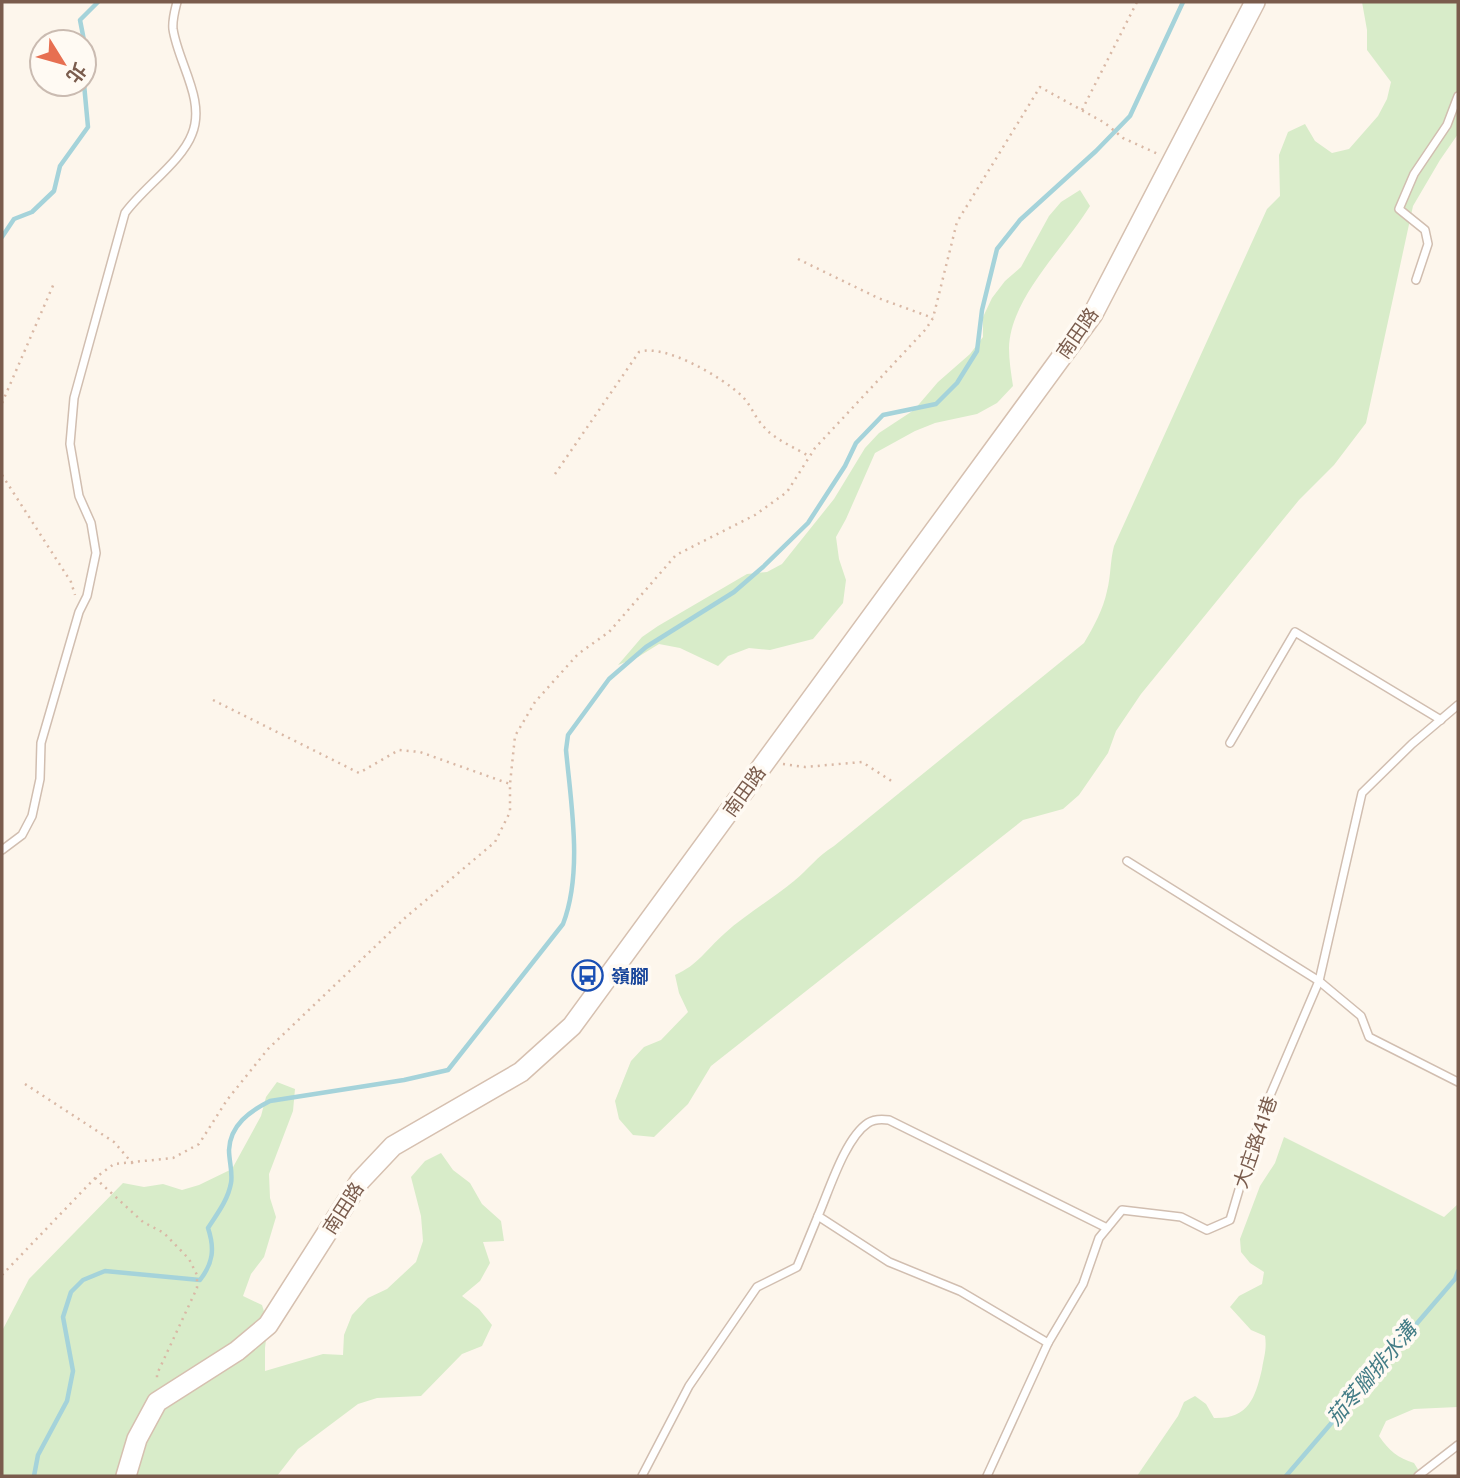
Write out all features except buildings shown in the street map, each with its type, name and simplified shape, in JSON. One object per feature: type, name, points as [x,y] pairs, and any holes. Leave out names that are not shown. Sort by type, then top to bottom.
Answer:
[{"type":"main road","name":"南田路","points":[[127,1476],[137,1439],[157,1402],[237,1351],[268,1325],[360,1181],[393,1146],[521,1072],[572,1026],[1093,314],[1255,2]]},
{"type":"lane","points":[[2,850],[22,835],[32,816],[40,779],[41,743],[79,612],[87,596],[96,553],[91,523],[79,496],[70,444],[74,398],[125,213],[139,194],[177,158],[192,134],[196,110],[173,27],[177,2]]},
{"type":"lane","points":[[1416,279],[1428,244],[1425,230],[1399,209],[1414,174],[1447,125],[1458,96]]},
{"type":"lane","points":[[1230,743],[1295,632],[1441,720]]},
{"type":"lane","name":"大庄路41巷","points":[[1107,1228],[1122,1210],[1181,1217],[1208,1230],[1230,1220],[1260,1119],[1319,981],[1362,793],[1412,744],[1458,705]]},
{"type":"lane","points":[[1127,861],[1319,981],[1361,1016],[1368,1037],[1458,1082]]},
{"type":"lane","points":[[642,1476],[689,1386],[757,1287],[797,1267],[852,1138],[868,1123],[879,1119],[889,1120],[1107,1228],[1099,1238],[1083,1284],[1048,1343],[987,1476]]},
{"type":"lane","points":[[818,1216],[889,1262],[960,1291],[1048,1343]]},
{"type":"lane","points":[[1418,1476],[1458,1445]]},
{"type":"path","points":[[1082,110],[1137,2]]},
{"type":"path","points":[[2,1275],[95,1178],[114,1164],[173,1158],[199,1144],[227,1100],[268,1049],[406,917],[495,842],[510,812],[515,736],[535,702],[578,654],[609,632],[676,555],[755,515],[787,492],[815,447],[926,329],[933,318],[944,263],[957,222],[1040,87],[1105,123],[1123,138],[1172,160]]},
{"type":"path","points":[[797,259],[878,298],[933,318]]},
{"type":"path","points":[[2,403],[55,281]]},
{"type":"path","points":[[555,474],[639,352],[648,349],[664,352],[713,374],[743,397],[764,428],[810,457]]},
{"type":"path","points":[[2,475],[71,582],[79,612]]},
{"type":"path","points":[[213,701],[359,773],[399,750],[420,751],[510,784]]},
{"type":"path","points":[[765,762],[805,767],[862,762],[892,782]]},
{"type":"path","points":[[25,1084],[114,1142],[133,1164]]},
{"type":"path","points":[[95,1178],[143,1222],[164,1233],[189,1259],[197,1275],[197,1288],[157,1374],[157,1402]]},
{"type":"green space","points":[[1362,2],[1458,2],[1458,134],[1413,206],[1366,423],[1334,465],[1299,500],[1141,694],[1116,731],[1108,753],[1079,795],[1063,809],[1023,820],[711,1066],[688,1104],[654,1137],[633,1135],[619,1119],[615,1101],[631,1061],[644,1047],[661,1040],[688,1012],[679,993],[675,975],[696,962],[732,927],[794,881],[822,854],[1084,643],[1098,618],[1105,598],[1114,546],[1267,209],[1280,196],[1279,155],[1288,132],[1305,124],[1315,141],[1332,153],[1349,149],[1378,116],[1387,99],[1391,82],[1367,50]]},
{"type":"green space","points":[[1080,190],[1090,206],[1028,292],[1012,329],[1009,353],[1013,386],[997,403],[977,414],[935,423],[875,453],[836,537],[846,580],[843,603],[813,639],[770,650],[749,648],[728,656],[718,666],[680,648],[659,644],[618,665],[642,637],[658,626],[747,574],[767,572],[782,564],[834,499],[865,448],[879,433],[914,410],[938,382],[970,354],[983,337],[983,317],[992,298],[1005,281],[1021,267],[1049,216],[1061,202]]},
{"type":"green space","points":[[277,1082],[295,1089],[293,1111],[269,1174],[270,1198],[276,1217],[264,1257],[251,1274],[243,1296],[262,1305],[268,1324],[265,1371],[323,1354],[343,1355],[344,1335],[352,1315],[368,1298],[387,1289],[416,1262],[423,1241],[421,1216],[411,1177],[425,1161],[441,1153],[453,1170],[470,1183],[482,1204],[501,1221],[504,1241],[483,1242],[490,1263],[480,1281],[462,1296],[479,1309],[492,1325],[482,1346],[462,1354],[421,1396],[377,1398],[358,1404],[298,1449],[277,1476],[2,1476],[2,1331],[29,1279],[123,1183],[144,1187],[163,1184],[182,1190],[232,1169],[261,1116],[266,1097]]},
{"type":"green space","points":[[1284,1137],[1444,1217],[1458,1204],[1458,1407],[1414,1409],[1386,1421],[1379,1436],[1394,1453],[1414,1463],[1422,1476],[1137,1476],[1178,1416],[1184,1402],[1195,1396],[1206,1404],[1214,1418],[1235,1415],[1253,1398],[1262,1369],[1265,1336],[1251,1330],[1230,1307],[1239,1296],[1262,1284],[1264,1272],[1250,1263],[1241,1252],[1240,1239],[1260,1186],[1275,1163]]},
{"type":"waterway","points":[[82,28],[80,20],[98,2]]},
{"type":"waterway","points":[[34,1476],[38,1455],[67,1401],[73,1371],[63,1317],[71,1292],[83,1280],[105,1271],[200,1280],[212,1255],[208,1228],[230,1189],[230,1141],[242,1120],[263,1105],[270,1101],[404,1080],[448,1070],[563,924],[573,882],[574,860],[573,815],[566,750],[568,735],[609,679],[646,647],[734,592],[808,523],[845,466],[856,443],[883,415],[936,404],[957,383],[977,351],[982,310],[997,249],[1020,220],[1130,116],[1183,2]]},
{"type":"waterway","points":[[2,237],[14,219],[32,212],[54,191],[60,166],[88,127],[85,98]]},
{"type":"waterway","name":"茄苳腳排水溝","points":[[1286,1476],[1455,1279],[1458,1271]]},
{"type":"place","name":"嶺腳","points":[[588,976]]}]
